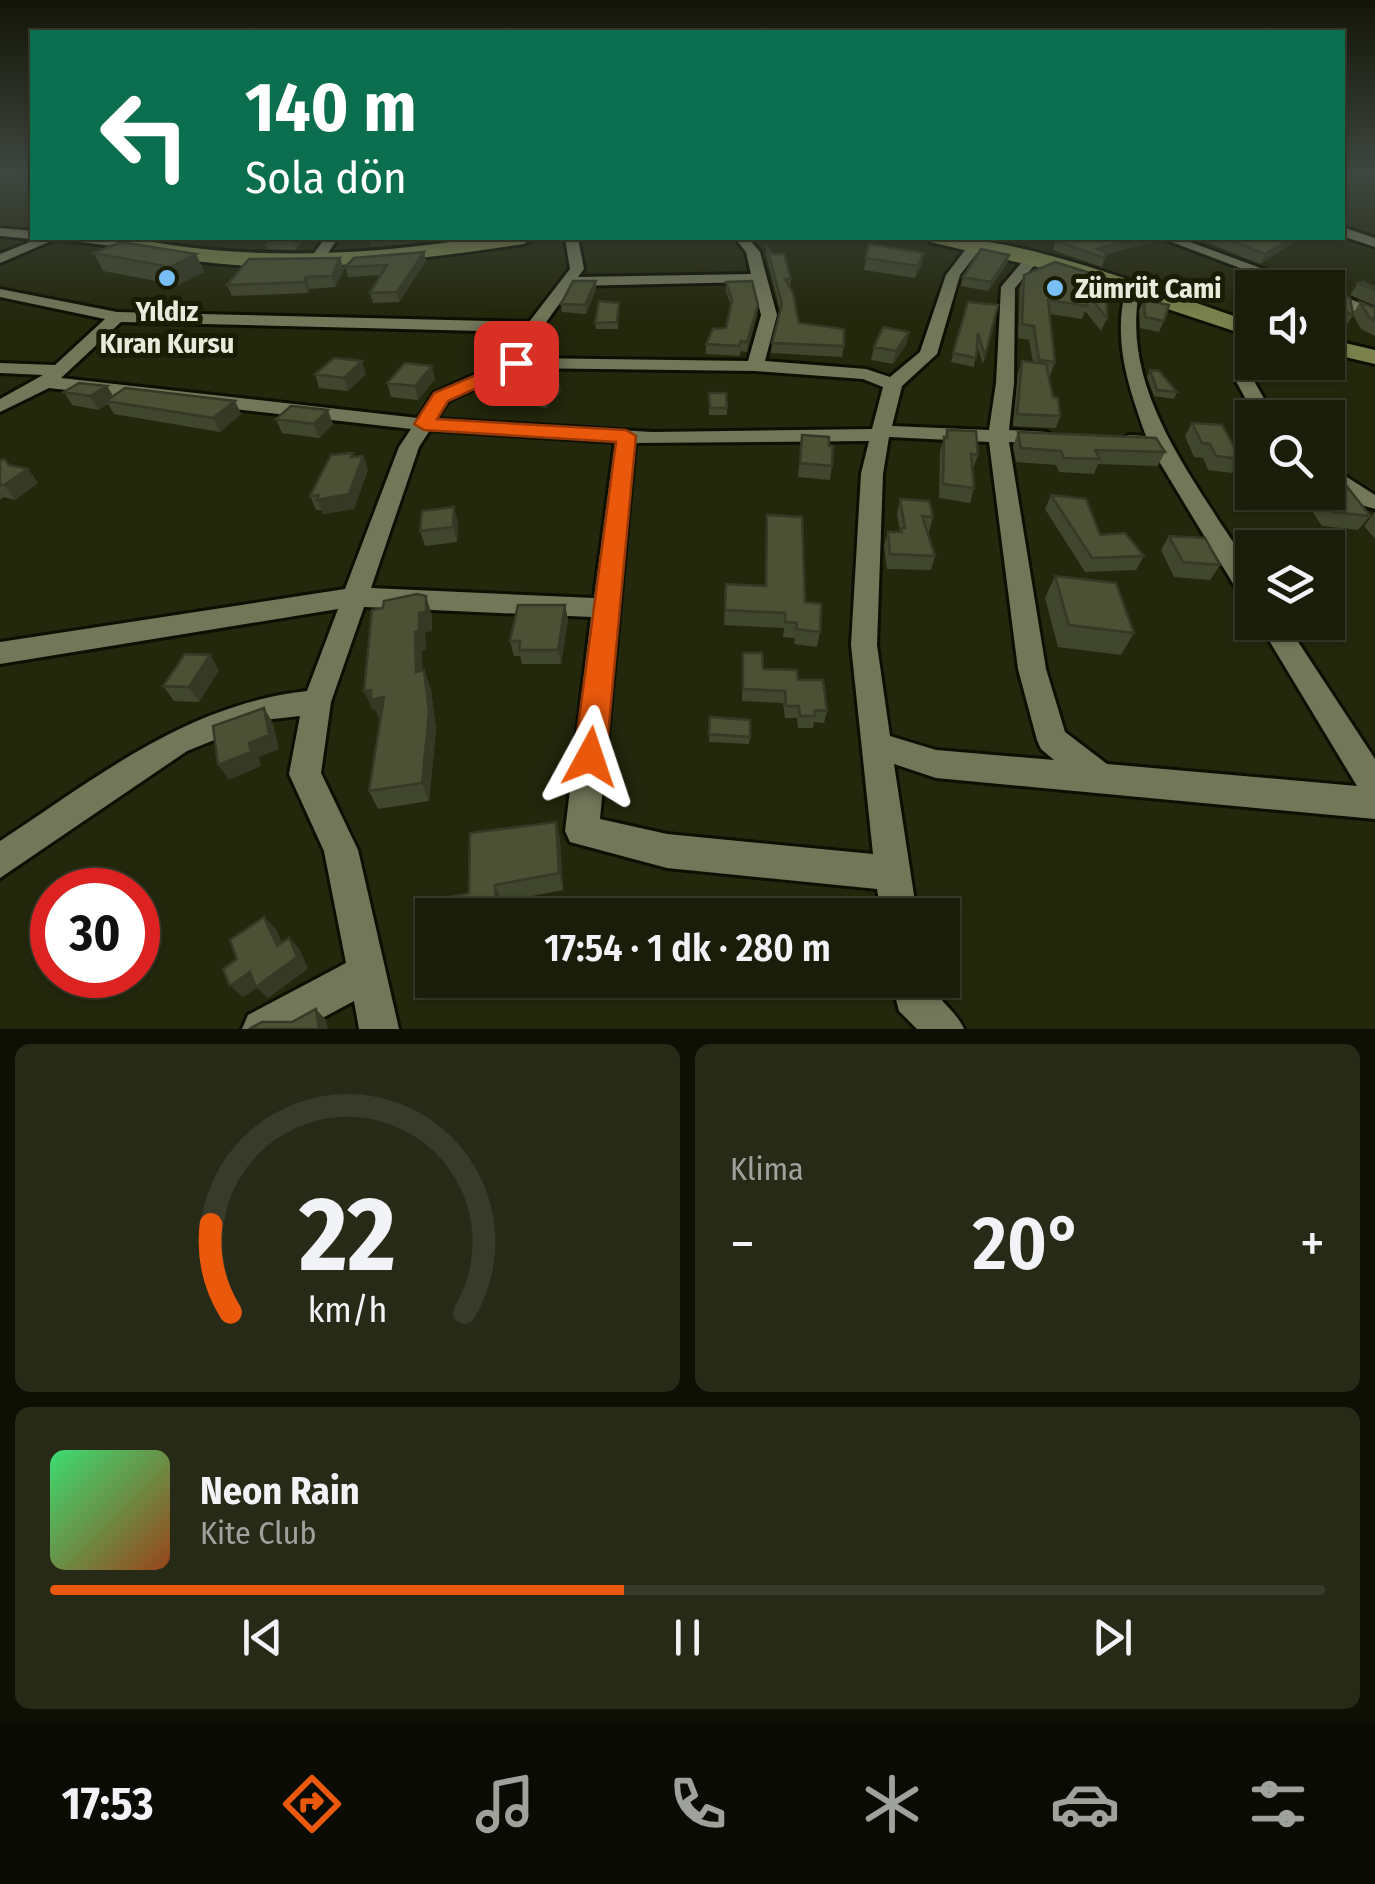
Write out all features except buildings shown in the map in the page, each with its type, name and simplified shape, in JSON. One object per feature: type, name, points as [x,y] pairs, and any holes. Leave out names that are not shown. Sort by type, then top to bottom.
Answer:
[{"type":"street","points":[[0,232],[30,235]]},
{"type":"street","points":[[1345,232],[1375,243]]},
{"type":"street","points":[[0,259],[45,240]]},
{"type":"street","points":[[113,240],[250,261],[317,259],[504,240]]},
{"type":"street","points":[[317,259],[331,240]]},
{"type":"street","points":[[516,363],[534,327],[577,269],[571,240]]},
{"type":"street","points":[[744,240],[753,252],[769,315],[755,366]]},
{"type":"street","points":[[950,240],[1033,258],[1235,328]]},
{"type":"street","points":[[1174,240],[1258,270]]},
{"type":"street","points":[[896,898],[864,645],[872,474],[893,384],[928,354],[953,275],[976,244]]},
{"type":"street","points":[[1033,258],[1008,287],[1005,383],[998,436],[1032,670],[1052,740],[1100,778]]},
{"type":"street","points":[[571,282],[759,278]]},
{"type":"street","points":[[1132,292],[1127,316],[1133,375],[1158,442],[1235,566]]},
{"type":"street","points":[[0,293],[117,317],[534,327]]},
{"type":"street","points":[[1345,302],[1375,315]]},
{"type":"street","points":[[0,406],[52,376],[117,317]]},
{"type":"street","points":[[1345,351],[1374,359]]},
{"type":"street","points":[[379,1029],[342,850],[305,774],[317,702],[409,447],[441,397],[516,363],[755,366],[866,374],[893,384]]},
{"type":"street","points":[[0,368],[424,424],[626,436],[880,433],[1069,438]]},
{"type":"street","points":[[626,436],[582,832],[667,851],[892,873]]},
{"type":"street","points":[[1105,440],[1158,442]]},
{"type":"street","points":[[1345,486],[1359,498],[1375,502]]},
{"type":"street","points":[[0,654],[355,598],[605,608]]},
{"type":"street","points":[[1282,640],[1373,804]]},
{"type":"street","points":[[0,664],[30,648]]},
{"type":"street","points":[[0,860],[176,742],[262,708],[317,702]]},
{"type":"street","points":[[876,745],[936,764],[1347,798],[1373,804]]},
{"type":"street","points":[[262,1029],[367,972]]},
{"type":"street","points":[[915,998],[944,1029]]},
{"type":"place","name":"Yıldız Kıran Kursu","points":[[167,278]]},
{"type":"place","name":"Zümrüt Cami","points":[[1055,288]]},
{"type":"route","points":[[516,363],[471,380],[441,397],[424,424],[626,436],[590,757]]}]
